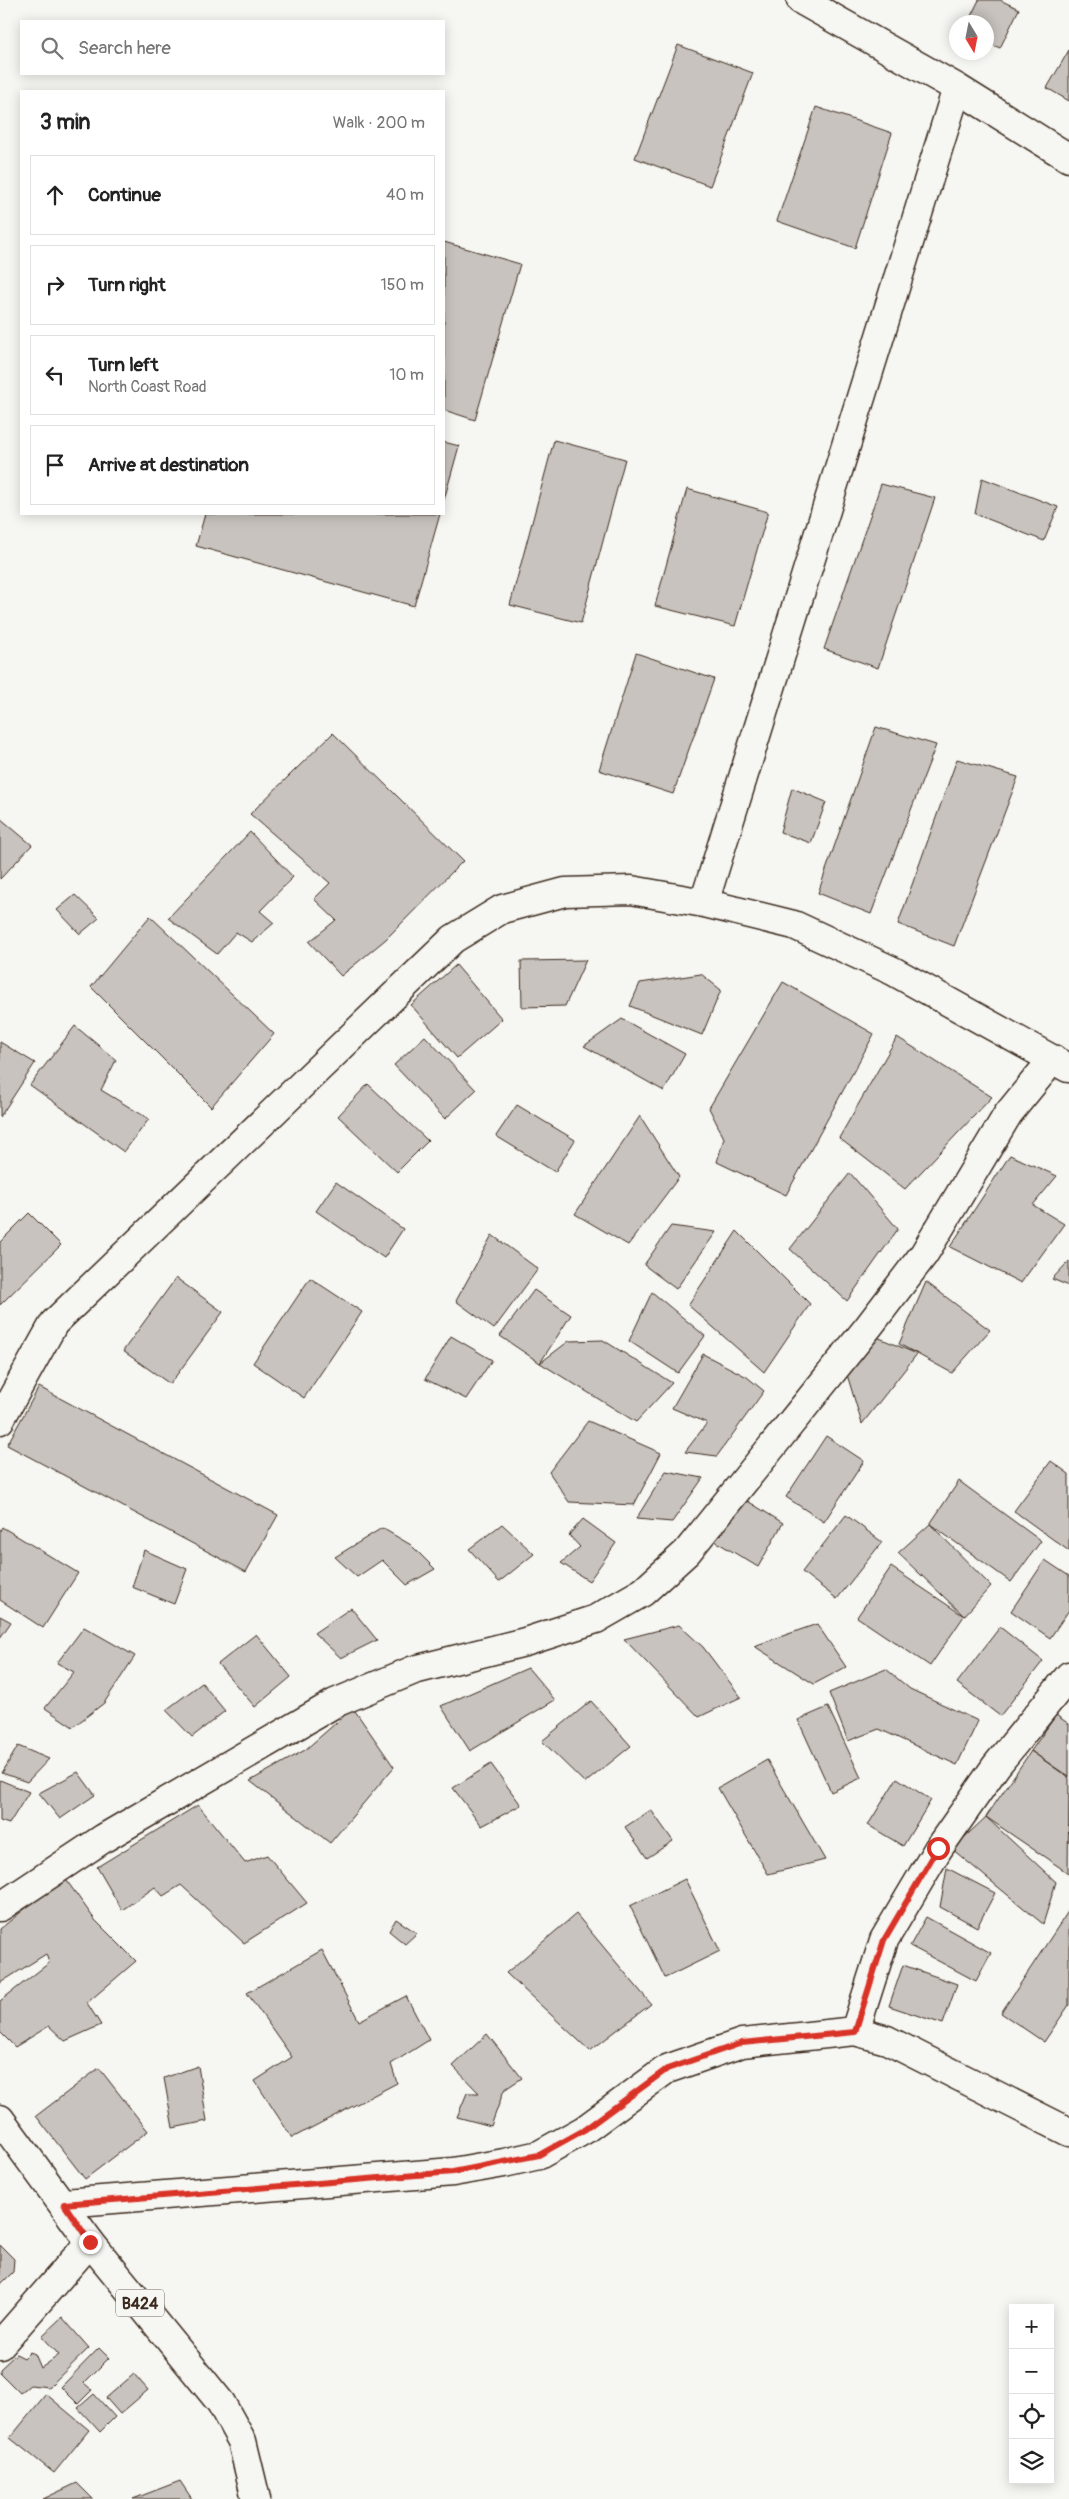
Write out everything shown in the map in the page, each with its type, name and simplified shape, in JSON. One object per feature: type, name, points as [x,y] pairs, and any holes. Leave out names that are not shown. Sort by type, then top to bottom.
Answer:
[{"type":"street","points":[[801,0],[956,88],[1069,158]]},
{"type":"street","points":[[704,903],[956,88]]},
{"type":"street","points":[[0,1420],[54,1324],[453,939],[502,909],[565,892],[631,890],[704,903],[794,925],[894,971],[1061,1064],[1008,1114],[924,1254],[874,1319],[687,1552],[643,1592],[596,1619],[525,1642],[414,1670],[335,1703],[104,1838],[0,1907]]},
{"type":"street","points":[[855,2032],[884,1940],[938,1848],[996,1766],[1069,1676]]},
{"type":"street","points":[[64,2204],[453,2172],[539,2155],[584,2130],[667,2069],[742,2043],[855,2032],[887,2040],[1069,2132]]},
{"type":"street","name":"B424","points":[[0,2118],[90,2242],[221,2402],[242,2441],[256,2499]]},
{"type":"street","points":[[0,2344],[90,2242]]},
{"type":"building","points":[[979,0],[1000,0],[1019,9],[1000,48],[994,45],[994,15],[972,15]]},
{"type":"building","points":[[678,45],[753,73],[710,186],[635,158]]},
{"type":"building","points":[[1069,50],[1069,101],[1047,88]]},
{"type":"building","points":[[816,107],[892,133],[855,248],[777,221]]},
{"type":"building","points":[[445,242],[520,264],[475,420],[445,410]]},
{"type":"building","points":[[554,440],[625,459],[581,623],[510,605]]},
{"type":"building","points":[[445,442],[459,446],[445,496]]},
{"type":"building","points":[[982,478],[1058,507],[1044,541],[975,514]]},
{"type":"building","points":[[881,484],[935,498],[878,668],[824,649]]},
{"type":"building","points":[[687,489],[768,512],[735,626],[655,606]]},
{"type":"building","points":[[205,515],[440,515],[414,606],[196,546]]},
{"type":"building","points":[[636,653],[714,679],[673,794],[599,770]]},
{"type":"building","points":[[876,727],[936,745],[871,914],[818,893]]},
{"type":"building","points":[[333,733],[463,861],[386,939],[341,976],[309,942],[336,920],[314,899],[330,883],[250,814]]},
{"type":"building","points":[[957,759],[1018,777],[954,946],[898,924]]},
{"type":"building","points":[[792,788],[826,802],[811,843],[780,832]]},
{"type":"building","points":[[0,818],[32,845],[0,879]]},
{"type":"building","points":[[250,832],[293,877],[260,911],[274,923],[252,942],[236,932],[217,954],[168,918]]},
{"type":"building","points":[[75,895],[99,918],[80,934],[57,910]]},
{"type":"building","points":[[150,916],[274,1034],[211,1107],[91,987]]},
{"type":"building","points":[[586,960],[565,1006],[522,1007],[521,961]]},
{"type":"building","points":[[456,965],[502,1019],[457,1058],[411,1005]]},
{"type":"building","points":[[701,974],[721,990],[702,1035],[630,1006],[640,983]]},
{"type":"building","points":[[783,982],[874,1034],[786,1195],[717,1162],[724,1138],[709,1108]]},
{"type":"building","points":[[622,1019],[685,1054],[664,1091],[584,1046]]},
{"type":"building","points":[[75,1026],[116,1060],[101,1090],[149,1119],[124,1152],[30,1085]]},
{"type":"building","points":[[425,1036],[476,1090],[445,1119],[394,1065]]},
{"type":"building","points":[[897,1037],[992,1097],[905,1189],[839,1138]]},
{"type":"building","points":[[0,1042],[35,1063],[0,1117]]},
{"type":"building","points":[[368,1084],[428,1141],[397,1172],[338,1116]]},
{"type":"building","points":[[517,1105],[575,1140],[555,1172],[496,1136]]},
{"type":"building","points":[[640,1116],[679,1177],[628,1245],[575,1214]]},
{"type":"building","points":[[1010,1155],[1057,1176],[1033,1205],[1064,1224],[1021,1283],[950,1247]]},
{"type":"building","points":[[850,1173],[898,1229],[847,1301],[790,1249]]},
{"type":"building","points":[[336,1182],[403,1229],[384,1258],[316,1211]]},
{"type":"building","points":[[29,1213],[61,1245],[0,1305],[0,1242]]},
{"type":"building","points":[[671,1226],[716,1232],[676,1289],[644,1265]]},
{"type":"building","points":[[737,1231],[810,1304],[764,1372],[688,1305]]},
{"type":"building","points":[[492,1235],[538,1269],[494,1329],[456,1301]]},
{"type":"building","points":[[1069,1261],[1069,1286],[1052,1279]]},
{"type":"building","points":[[176,1278],[223,1312],[170,1384],[123,1351]]},
{"type":"building","points":[[310,1278],[362,1312],[304,1398],[253,1363]]},
{"type":"building","points":[[926,1282],[990,1330],[952,1373],[899,1344]]},
{"type":"building","points":[[534,1290],[571,1315],[540,1363],[500,1336]]},
{"type":"building","points":[[652,1292],[705,1336],[678,1373],[629,1341]]},
{"type":"building","points":[[870,1334],[917,1354],[862,1424],[845,1368]]},
{"type":"building","points":[[451,1336],[492,1360],[466,1399],[425,1379]]},
{"type":"building","points":[[603,1340],[672,1383],[636,1422],[540,1363],[569,1341]]},
{"type":"building","points":[[703,1354],[747,1377],[764,1391],[717,1456],[685,1452],[707,1423],[672,1408]]},
{"type":"building","points":[[39,1387],[278,1515],[246,1572],[7,1445]]},
{"type":"building","points":[[588,1421],[661,1453],[634,1505],[569,1502],[549,1472]]},
{"type":"building","points":[[826,1436],[864,1461],[824,1522],[786,1497]]},
{"type":"building","points":[[1051,1461],[1069,1474],[1069,1551],[1014,1511]]},
{"type":"building","points":[[666,1471],[703,1478],[672,1522],[636,1519]]},
{"type":"building","points":[[959,1481],[1041,1541],[1011,1582],[930,1524]]},
{"type":"building","points":[[741,1497],[783,1523],[758,1567],[715,1541]]},
{"type":"building","points":[[846,1515],[882,1542],[837,1599],[802,1572]]},
{"type":"building","points":[[583,1519],[616,1543],[589,1581],[561,1563],[580,1547],[569,1535]]},
{"type":"building","points":[[502,1524],[534,1554],[499,1582],[469,1549]]},
{"type":"building","points":[[930,1524],[991,1586],[964,1616],[898,1553]]},
{"type":"building","points":[[2,1527],[78,1573],[43,1628],[0,1600],[0,1531]]},
{"type":"building","points":[[382,1528],[411,1545],[435,1569],[407,1585],[382,1560],[357,1577],[335,1557]]},
{"type":"building","points":[[144,1550],[187,1569],[174,1604],[132,1587]]},
{"type":"building","points":[[1045,1560],[1069,1576],[1069,1610],[1050,1638],[1011,1611]]},
{"type":"building","points":[[891,1567],[964,1616],[930,1666],[857,1617]]},
{"type":"building","points":[[351,1608],[377,1640],[341,1658],[314,1633]]},
{"type":"building","points":[[0,1616],[11,1622],[0,1638]]},
{"type":"building","points":[[817,1624],[846,1667],[814,1684],[754,1646]]},
{"type":"building","points":[[679,1625],[703,1647],[741,1697],[699,1717],[624,1639]]},
{"type":"building","points":[[84,1627],[135,1656],[104,1703],[73,1727],[45,1708],[74,1672],[57,1663]]},
{"type":"building","points":[[1000,1627],[1043,1661],[1000,1716],[957,1683]]},
{"type":"building","points":[[256,1634],[291,1677],[255,1707],[218,1664]]},
{"type":"building","points":[[528,1668],[555,1700],[470,1751],[441,1706]]},
{"type":"building","points":[[886,1669],[910,1689],[978,1721],[957,1765],[879,1729],[848,1741],[829,1693]]},
{"type":"building","points":[[202,1683],[225,1711],[192,1737],[166,1710]]},
{"type":"building","points":[[591,1701],[631,1746],[585,1783],[542,1741]]},
{"type":"building","points":[[828,1707],[861,1778],[831,1792],[798,1720]]},
{"type":"building","points":[[353,1708],[394,1767],[330,1843],[250,1781],[305,1750]]},
{"type":"building","points":[[1056,1715],[1069,1724],[1069,1777],[1031,1751]]},
{"type":"building","points":[[18,1746],[49,1759],[27,1782],[2,1773]]},
{"type":"building","points":[[1031,1751],[1069,1778],[1068,1873],[986,1817]]},
{"type":"building","points":[[767,1760],[825,1860],[768,1874],[718,1788]]},
{"type":"building","points":[[491,1764],[521,1805],[482,1826],[453,1788]]},
{"type":"building","points":[[78,1772],[95,1795],[60,1819],[39,1793]]},
{"type":"building","points":[[897,1778],[931,1800],[903,1846],[868,1825]]},
{"type":"building","points":[[0,1780],[29,1792],[9,1824],[0,1821]]},
{"type":"building","points":[[198,1805],[245,1863],[267,1855],[307,1903],[244,1943],[181,1885],[163,1896],[155,1887],[122,1910],[97,1867]]},
{"type":"building","points":[[651,1810],[673,1841],[647,1858],[625,1827]]},
{"type":"building","points":[[986,1817],[1056,1882],[1043,1924],[952,1849]]},
{"type":"building","points":[[947,1868],[995,1893],[977,1927],[940,1907]]},
{"type":"building","points":[[64,1877],[95,1920],[136,1961],[87,2003],[101,2025],[65,2041],[49,2026],[15,2047],[0,2032],[0,2001],[49,1963],[46,1954],[0,1983],[0,1929]]},
{"type":"building","points":[[685,1879],[720,1951],[665,1978],[630,1906]]},
{"type":"building","points":[[1069,1910],[1069,2005],[1044,2042],[1001,2013]]},
{"type":"building","points":[[576,1914],[651,2004],[590,2051],[506,1973]]},
{"type":"building","points":[[926,1917],[991,1953],[976,1981],[910,1946]]},
{"type":"building","points":[[396,1919],[417,1933],[405,1944],[389,1931]]},
{"type":"building","points":[[322,1950],[359,2021],[406,1996],[429,2040],[391,2064],[397,2083],[292,2138],[255,2081],[292,2057],[247,1993]]},
{"type":"building","points":[[903,1965],[957,1984],[943,2024],[889,2006]]},
{"type":"building","points":[[487,2034],[522,2078],[504,2090],[491,2126],[457,2117],[467,2093],[479,2093],[453,2066]]},
{"type":"building","points":[[198,2066],[207,2121],[173,2128],[164,2078]]},
{"type":"building","points":[[99,2068],[148,2131],[85,2179],[36,2116]]},
{"type":"building","points":[[0,2245],[14,2259],[13,2272],[0,2285]]},
{"type":"building","points":[[62,2317],[89,2348],[49,2387],[30,2385],[20,2393],[0,2373],[0,2369],[16,2354],[24,2358],[30,2352],[35,2354],[41,2368],[59,2355],[42,2336]]},
{"type":"building","points":[[99,2348],[109,2358],[84,2383],[92,2390],[78,2404],[61,2387]]},
{"type":"building","points":[[134,2374],[148,2390],[120,2414],[106,2398]]},
{"type":"building","points":[[46,2394],[89,2430],[54,2473],[10,2438]]},
{"type":"building","points":[[94,2394],[115,2417],[100,2432],[78,2408]]},
{"type":"building","points":[[180,2481],[192,2499],[133,2499]]},
{"type":"building","points":[[77,2483],[93,2499],[43,2499]]},
{"type":"route","points":[[90,2242],[64,2204],[453,2172],[504,2163],[539,2155],[584,2130],[667,2069],[742,2043],[855,2032],[884,1940],[938,1848]]}]
